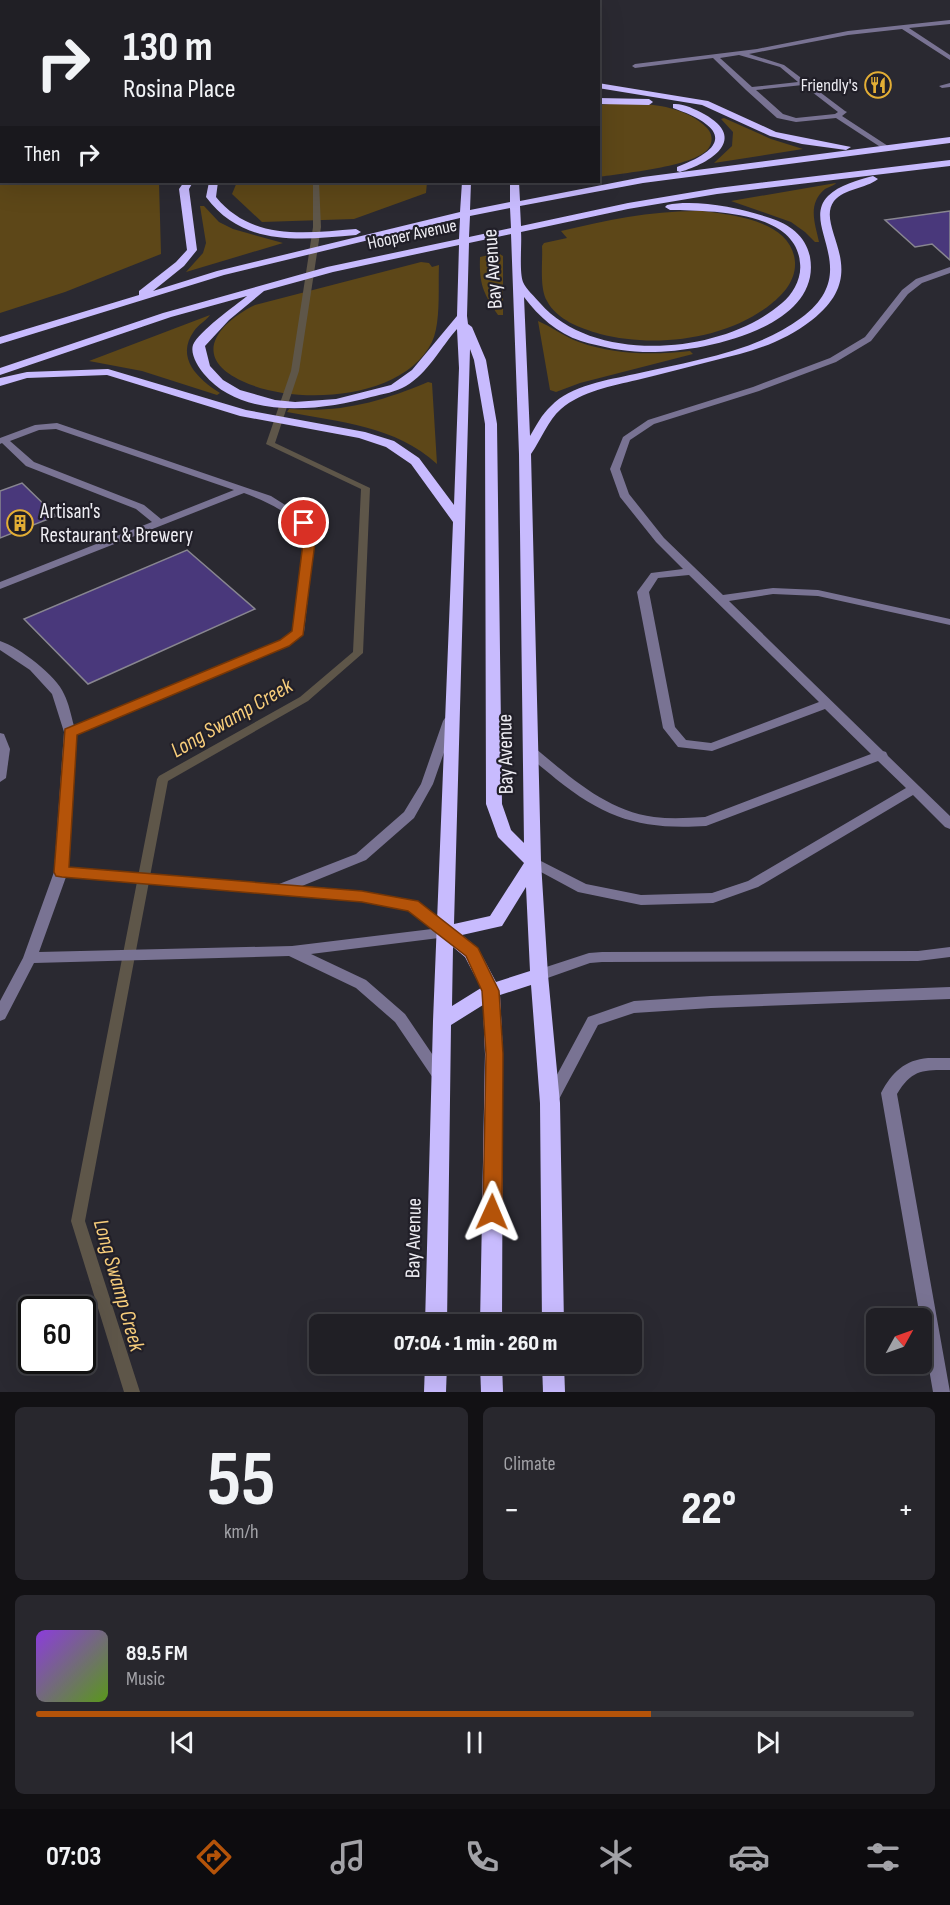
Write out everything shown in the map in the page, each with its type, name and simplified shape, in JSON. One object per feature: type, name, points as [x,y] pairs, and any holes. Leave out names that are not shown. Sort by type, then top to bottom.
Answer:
[{"type":"main road","points":[[600,85],[667,94],[705,103],[773,134],[802,141],[881,149]]},
{"type":"main road","points":[[600,101],[634,100],[668,104],[693,111],[709,120],[718,129],[722,139],[717,150],[704,159],[643,180]]},
{"type":"main road","name":"Hooper Avenue","points":[[0,341],[221,273],[465,214],[643,180],[950,140]]},
{"type":"main road","name":"Hooper Avenue","points":[[0,372],[157,318],[331,268],[628,206],[717,191],[950,163]]},
{"type":"main road","points":[[525,454],[555,408],[590,388],[746,350],[782,336],[826,302],[835,286],[838,267],[824,217],[828,201],[844,188],[919,166]]},
{"type":"main road","points":[[135,299],[180,264],[192,250],[184,189],[187,183]]},
{"type":"main road","points":[[213,183],[211,197],[219,210],[229,220],[250,229],[300,234],[331,234],[404,228]]},
{"type":"main road","name":"Bay Avenue","points":[[436,1314],[442,1021],[447,932],[465,368],[462,240],[466,183]]},
{"type":"main road","name":"Bay Avenue","points":[[514,183],[514,230],[519,283],[525,454],[533,862],[538,975],[550,1103],[553,1314]]},
{"type":"main road","points":[[519,283],[539,310],[560,327],[592,340],[629,348],[649,349],[692,345],[745,330],[774,316],[800,290],[806,276],[806,250],[798,238],[783,227],[739,212],[698,207],[628,206]]},
{"type":"main road","points":[[267,286],[225,318],[199,345],[198,357],[210,375],[231,391],[251,399],[276,403],[344,403],[397,386],[423,368],[435,348],[462,316],[480,360],[491,424],[494,804],[504,833],[533,862],[496,921],[447,932]]},
{"type":"main road","points":[[0,382],[27,375],[108,372],[263,417],[361,435],[390,444],[415,461],[459,521]]},
{"type":"main road","points":[[447,932],[472,952],[490,991],[494,1054],[491,1314]]},
{"type":"main road","points":[[442,1021],[490,991],[538,975]]},
{"type":"main road","points":[[435,1392],[436,1374]]},
{"type":"main road","points":[[491,1374],[492,1392]]},
{"type":"main road","points":[[553,1374],[554,1392]]},
{"type":"lane","points":[[635,66],[738,53],[848,33],[950,22]]},
{"type":"lane","points":[[941,23],[950,29]]},
{"type":"lane","points":[[903,27],[950,58]]},
{"type":"lane","points":[[714,56],[748,89],[788,120],[837,116],[843,112],[782,66],[738,53]]},
{"type":"lane","points":[[748,89],[805,83]]},
{"type":"lane","points":[[837,116],[881,149]]},
{"type":"lane","points":[[950,270],[919,281],[905,292],[868,339],[833,360],[756,390],[651,422],[626,439],[615,469],[624,495],[660,540],[950,824]]},
{"type":"lane","points":[[70,732],[285,643],[298,632],[310,535],[304,523],[289,510],[267,498],[57,426],[38,427],[2,440],[30,464],[140,507],[160,523]]},
{"type":"lane","points":[[0,586],[243,490]]},
{"type":"lane","points":[[692,571],[656,575],[643,592],[669,728],[681,744],[711,747],[828,704]]},
{"type":"lane","points":[[721,599],[773,591],[818,593],[950,622]]},
{"type":"lane","points":[[0,645],[34,667],[58,693],[70,732],[62,872],[30,958],[0,1014]]},
{"type":"lane","points":[[277,890],[361,857],[409,815],[427,784],[453,711]]},
{"type":"lane","points":[[0,737],[4,749],[0,778]]},
{"type":"lane","points":[[531,751],[582,794],[618,814],[648,822],[684,824],[706,821],[882,755]]},
{"type":"lane","points":[[533,862],[583,888],[641,900],[713,898],[753,884],[914,789]]},
{"type":"lane","points":[[62,872],[362,896],[412,906],[447,932]]},
{"type":"lane","points":[[30,958],[292,951],[447,932]]},
{"type":"lane","points":[[292,951],[361,984],[400,1018],[442,1081]]},
{"type":"lane","points":[[538,975],[589,958],[602,957],[918,956],[950,952]]},
{"type":"lane","points":[[550,1103],[593,1021],[634,1007],[950,993]]},
{"type":"lane","points":[[942,1392],[889,1093],[901,1073],[920,1064],[950,1064]]},
{"type":"shaded area","points":[[626,103],[671,108],[697,119],[709,130],[712,138],[711,144],[700,155],[657,168],[600,177],[600,105]]},
{"type":"shaded area","points":[[724,118],[771,139],[803,149],[714,163],[732,146],[733,132],[721,119]]},
{"type":"shaded area","points":[[0,183],[159,183],[161,254],[65,292],[0,313]]},
{"type":"shaded area","points":[[237,183],[427,183],[426,193],[354,219],[262,222],[232,194]]},
{"type":"shaded area","points":[[836,183],[819,195],[814,207],[814,221],[819,242],[815,242],[791,222],[731,201]]},
{"type":"shaded area","points":[[200,206],[204,206],[219,222],[233,229],[283,243],[186,272],[203,253],[206,243]]},
{"type":"shaded area","points":[[702,211],[745,218],[759,223],[784,237],[791,248],[795,269],[788,286],[776,300],[753,316],[733,326],[689,338],[643,340],[600,334],[577,326],[551,308],[542,282],[542,246],[544,243],[567,238],[561,231],[631,216]]},
{"type":"shaded area","points":[[498,253],[503,256],[503,315],[498,315],[489,300],[480,274],[480,257]]},
{"type":"shaded area","points":[[421,262],[429,263],[432,267],[439,265],[437,325],[432,342],[418,362],[397,376],[373,387],[346,393],[290,394],[264,389],[242,381],[226,372],[217,362],[214,351],[215,341],[221,331],[230,321],[255,305]]},
{"type":"shaded area","points":[[210,315],[194,331],[187,350],[192,367],[204,381],[220,393],[217,395],[142,371],[89,361]]},
{"type":"shaded area","points":[[538,321],[574,340],[620,352],[690,351],[693,354],[580,383],[556,392],[550,390]]},
{"type":"shaded area","points":[[428,382],[432,383],[437,464],[421,451],[385,433],[347,423],[287,412],[289,409],[326,409],[360,404]]},
{"type":"building","points":[[950,211],[950,260],[932,244],[915,247],[885,220]]},
{"type":"building","name":"Artisan's Restaurant & Brewery","points":[[22,483],[56,516],[0,538],[0,491]]},
{"type":"building","points":[[187,550],[255,609],[88,684],[24,619]]},
{"type":"waterway","name":"Long Swamp Creek","points":[[132,1392],[78,1221],[163,779],[304,699],[358,653],[366,488],[270,444],[295,371],[317,227],[316,183]]},
{"type":"place","name":"Friendly's","points":[[878,85]]},
{"type":"place","name":"Artisan's Restaurant & Brewery","points":[[20,523]]},
{"type":"route","points":[[304,523],[310,535],[298,632],[285,643],[70,732],[62,872],[362,896],[412,906],[447,932],[472,952],[490,991],[494,1054],[492,1212]]}]
